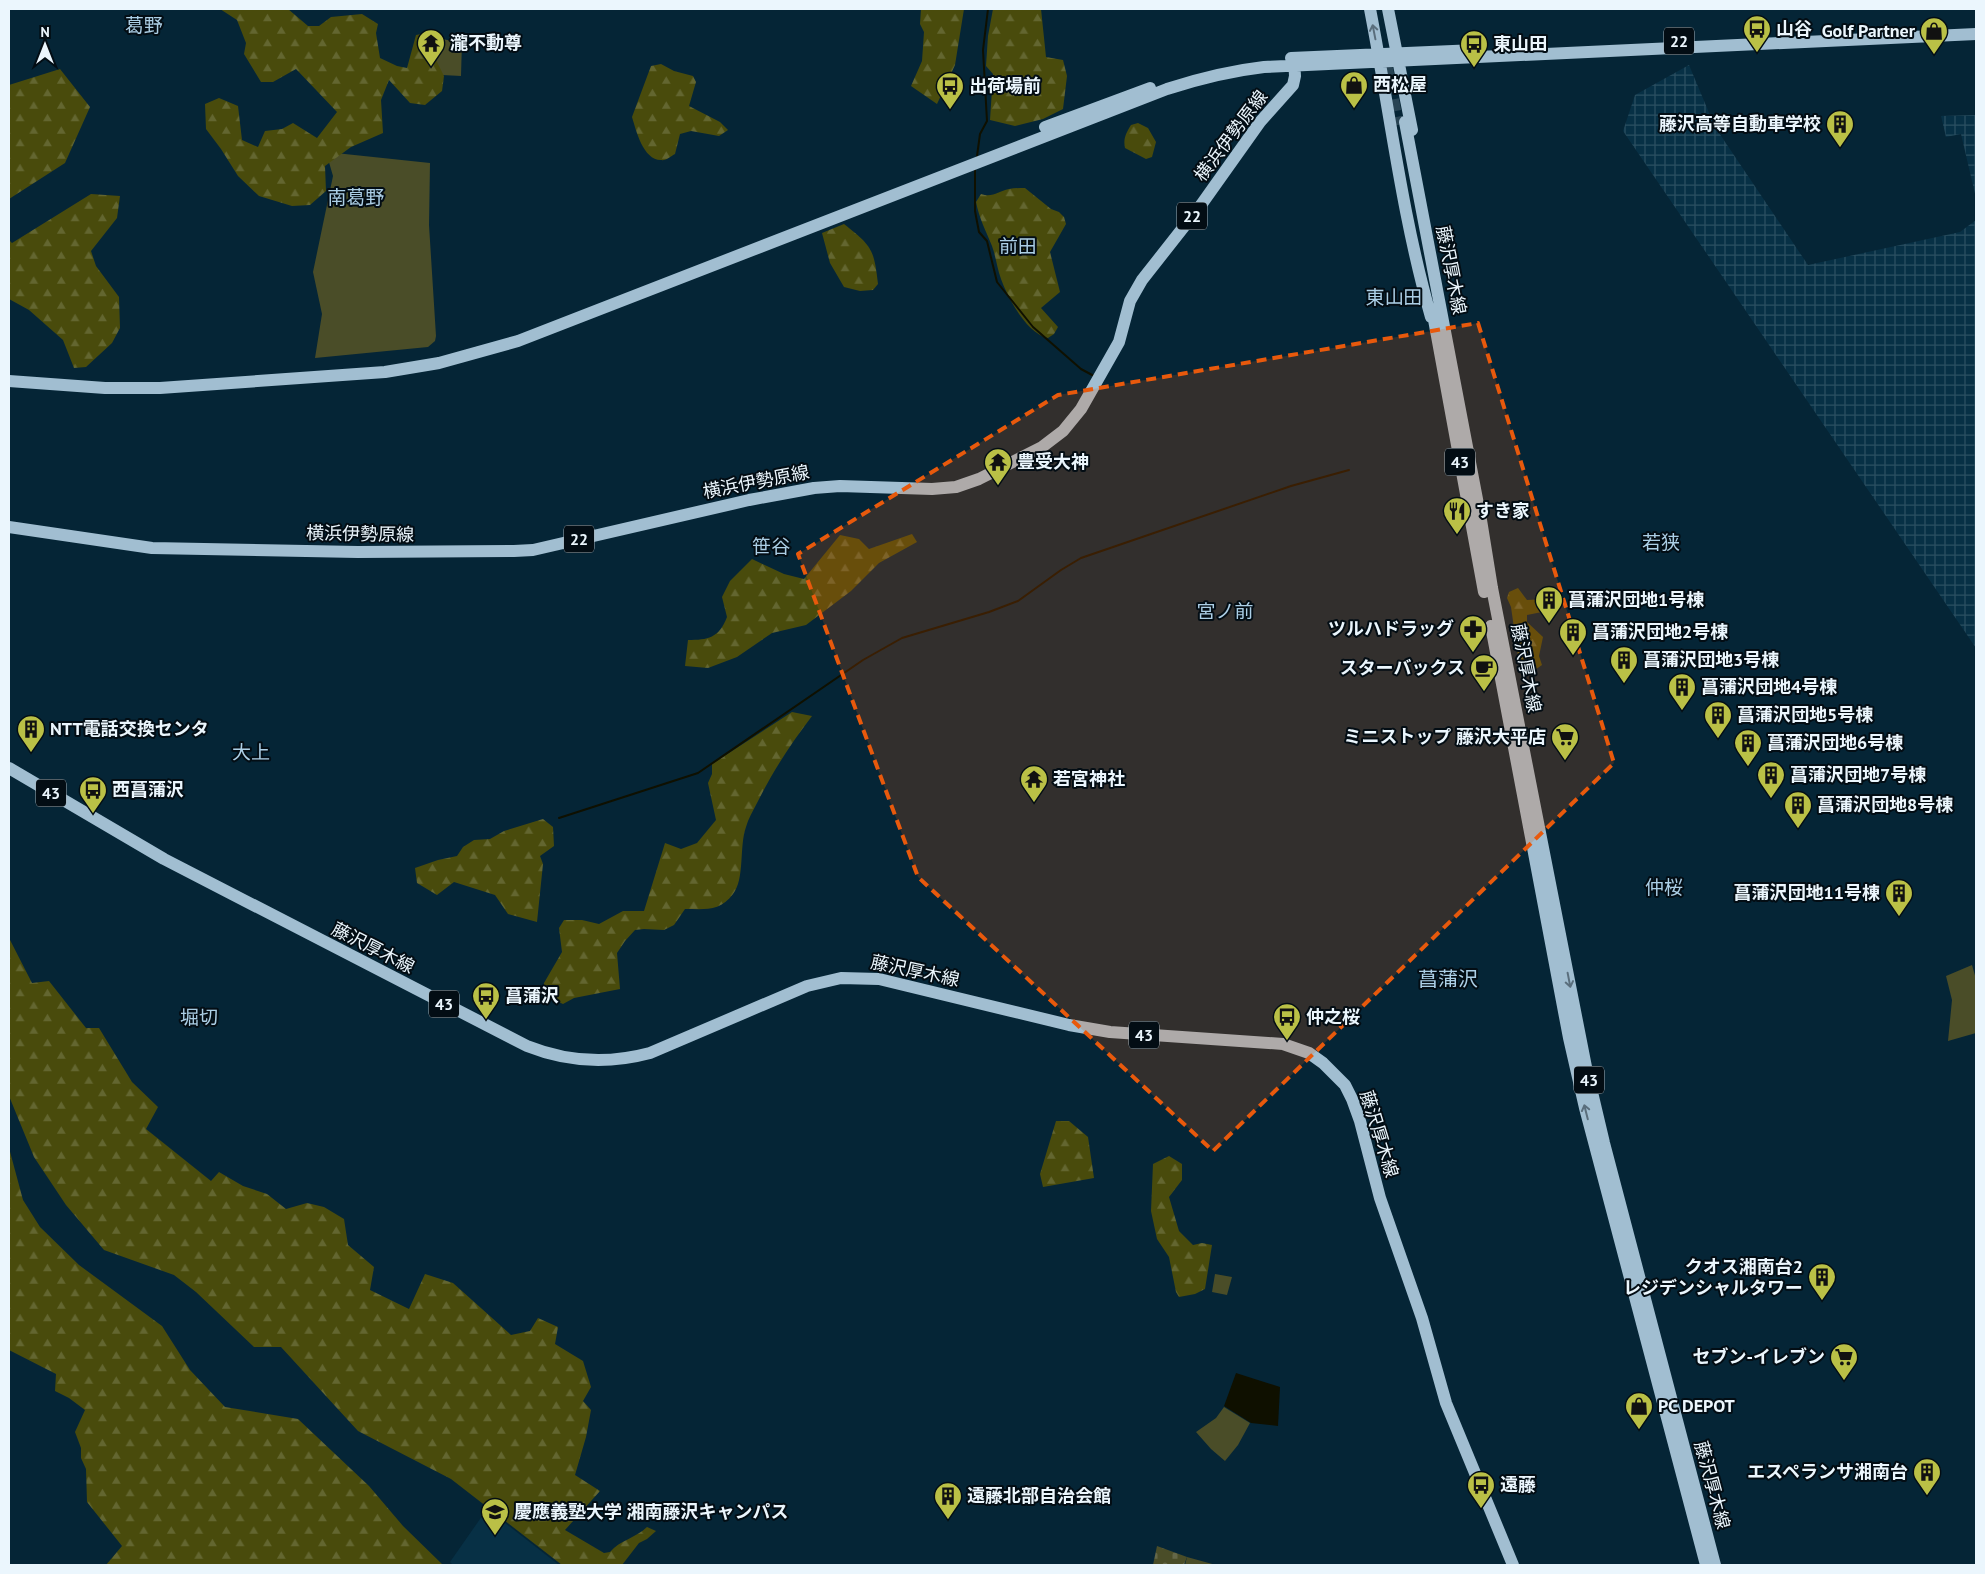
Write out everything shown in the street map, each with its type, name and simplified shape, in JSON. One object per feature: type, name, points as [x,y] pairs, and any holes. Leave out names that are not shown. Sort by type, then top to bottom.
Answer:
[{"type":"main road","points":[[1370,9],[1398,176],[1416,265],[1441,335]]},
{"type":"main road","points":[[1388,9],[1438,260],[1441,335]]},
{"type":"main road","name":"横浜伊勢原線","points":[[9,374],[107,380],[163,380],[423,360],[452,354],[516,334],[992,150],[1090,109],[1216,66],[1247,61],[1294,62],[1379,59],[1976,28]]},
{"type":"main road","name":"横浜伊勢原線","points":[[1397,57],[1976,34]]},
{"type":"main road","name":"横浜伊勢原線","points":[[9,381],[106,388],[160,388],[385,372],[440,363],[518,341],[1182,84],[1214,74],[1294,62]]},
{"type":"main road","name":"横浜伊勢原線","points":[[9,527],[152,548],[423,552],[514,551],[533,550],[749,500],[814,488],[840,486],[932,489],[956,487],[972,482],[1042,447],[1061,432],[1077,415],[1119,342],[1128,308],[1136,289],[1260,122],[1293,85],[1294,62]]},
{"type":"main road","name":"藤沢厚木線","points":[[1401,124],[1569,1038],[1585,1108],[1706,1565]]},
{"type":"main road","name":"藤沢厚木線","points":[[1441,335],[1481,520],[1492,588],[1586,1067],[1604,1144],[1715,1565]]},
{"type":"main road","name":"藤沢厚木線","points":[[9,768],[119,834],[204,881],[512,1039],[537,1050],[558,1056],[602,1060],[630,1058],[650,1053],[807,986],[819,982],[851,977],[890,981],[1110,1032],[1266,1042],[1296,1047],[1309,1053],[1336,1075],[1345,1085],[1352,1099],[1360,1121],[1380,1198],[1422,1318],[1446,1403],[1513,1565]]},
{"type":"highlighted area","points":[[1478,323],[1614,763],[1213,1151],[918,877],[798,554],[1058,395]]},
{"type":"shaded area","points":[[1689,65],[1715,127],[1808,265],[1960,232],[1976,220],[1976,648],[1623,131],[1635,95]]},
{"type":"shaded area","points":[[1976,115],[1976,198],[1961,134],[1946,137],[1941,116]]},
{"type":"shaded area","points":[[1236,1373],[1280,1387],[1278,1426],[1251,1423],[1224,1406]]},
{"type":"shaded area","name":"慶應義塾大学 湘南藤沢キャンパス","points":[[487,1509],[559,1565],[453,1565],[450,1562]]},
{"type":"green space","points":[[220,9],[288,9],[308,26],[319,26],[331,17],[362,14],[378,24],[376,33],[380,58],[397,66],[407,68],[416,35],[421,34],[426,40],[444,76],[442,91],[425,105],[410,103],[389,80],[381,100],[383,133],[351,147],[325,166],[326,191],[310,205],[292,206],[259,196],[238,176],[206,129],[205,104],[219,98],[238,106],[242,140],[258,147],[265,131],[282,129],[293,123],[317,138],[337,112],[296,69],[273,82],[261,82],[244,54],[246,43],[237,20]]},
{"type":"green space","points":[[921,9],[964,9],[955,65],[937,104],[911,86],[922,61],[924,32],[920,24]]},
{"type":"green space","points":[[993,9],[1041,9],[1046,57],[1063,60],[1067,76],[1063,109],[1043,119],[1015,126],[990,120],[993,74],[986,66],[988,36]]},
{"type":"green space","points":[[432,36],[462,41],[461,76],[423,74]]},
{"type":"green space","points":[[661,64],[674,71],[693,76],[696,82],[689,106],[720,122],[728,130],[719,136],[691,131],[680,134],[675,154],[663,160],[655,159],[645,150],[632,117],[651,66]]},
{"type":"green space","points":[[60,69],[90,107],[65,163],[9,199],[9,85]]},
{"type":"green space","points":[[1138,123],[1148,128],[1156,142],[1152,157],[1146,159],[1125,148],[1124,145],[1131,125]]},
{"type":"green space","points":[[326,152],[430,163],[429,225],[436,336],[435,341],[428,347],[315,358],[322,314],[313,272],[333,176]]},
{"type":"green space","points":[[1025,188],[1051,209],[1059,212],[1064,217],[1066,224],[1050,252],[1060,292],[1041,308],[1058,327],[1054,334],[1048,338],[1040,335],[1026,323],[1008,296],[976,202],[981,194],[989,195],[1009,189]]},
{"type":"green space","points":[[91,194],[120,196],[117,218],[91,251],[96,266],[119,297],[120,328],[112,343],[86,367],[74,368],[63,340],[29,310],[9,299],[9,240],[12,243]]},
{"type":"green space","points":[[844,224],[866,243],[873,255],[878,284],[873,290],[860,291],[844,287],[830,263],[822,233]]},
{"type":"green space","points":[[912,534],[917,542],[879,563],[851,591],[806,625],[772,633],[737,657],[708,668],[685,666],[688,640],[712,636],[724,624],[727,617],[722,597],[730,581],[752,559],[784,574],[804,579],[840,535],[859,539],[869,549]]},
{"type":"green space","points":[[1518,588],[1527,600],[1546,599],[1553,607],[1552,610],[1527,615],[1527,622],[1543,637],[1539,656],[1542,665],[1532,672],[1529,672],[1519,663],[1511,607],[1507,598],[1509,592]]},
{"type":"green space","points":[[792,712],[812,716],[776,769],[749,818],[744,835],[741,871],[737,888],[728,900],[717,907],[685,909],[674,925],[664,930],[635,930],[617,953],[620,989],[574,998],[563,1004],[543,995],[544,983],[562,952],[559,928],[564,920],[582,920],[599,924],[623,911],[644,911],[665,843],[681,849],[697,843],[716,820],[708,783],[712,774],[712,764]]},
{"type":"green space","points":[[543,819],[553,827],[554,846],[540,856],[543,864],[537,922],[508,914],[495,895],[454,882],[437,895],[417,883],[415,868],[457,856],[463,847],[474,840],[490,839],[504,831]]},
{"type":"green space","points":[[9,938],[32,983],[49,981],[86,1028],[99,1028],[132,1082],[158,1107],[146,1129],[211,1181],[219,1172],[243,1186],[267,1194],[286,1209],[307,1203],[324,1207],[344,1219],[348,1245],[374,1267],[370,1290],[409,1309],[425,1274],[453,1283],[511,1335],[530,1331],[538,1318],[558,1327],[555,1344],[583,1361],[591,1387],[583,1401],[591,1410],[586,1437],[575,1475],[600,1491],[565,1530],[604,1553],[610,1552],[647,1527],[656,1531],[639,1543],[622,1565],[562,1565],[451,1479],[358,1431],[281,1347],[254,1347],[196,1292],[174,1275],[104,1250],[66,1205],[34,1157],[9,1096]]},
{"type":"green space","points":[[1972,965],[1976,979],[1976,1033],[1948,1041],[1952,1000],[1946,976]]},
{"type":"green space","points":[[1056,1121],[1069,1121],[1088,1137],[1094,1178],[1043,1187],[1040,1174]]},
{"type":"green space","points":[[9,1148],[23,1200],[40,1227],[79,1265],[162,1326],[190,1370],[225,1407],[298,1419],[369,1486],[403,1526],[443,1565],[106,1565],[122,1546],[87,1502],[86,1469],[81,1458],[81,1448],[75,1432],[85,1410],[69,1398],[55,1391],[56,1374],[9,1350]]},
{"type":"green space","points":[[1169,1156],[1182,1164],[1182,1180],[1169,1197],[1179,1231],[1193,1245],[1202,1243],[1212,1245],[1205,1289],[1195,1294],[1179,1297],[1176,1292],[1169,1257],[1157,1239],[1151,1211],[1153,1164]]},
{"type":"green space","points":[[1215,1274],[1232,1277],[1227,1295],[1212,1292]]},
{"type":"green space","points":[[1224,1407],[1250,1423],[1238,1445],[1225,1461],[1196,1432],[1216,1418]]},
{"type":"green space","points":[[1157,1546],[1187,1557],[1184,1565],[1153,1565]]},
{"type":"green space","points":[[1187,1557],[1216,1565],[1185,1565]]},
{"type":"waterway","points":[[977,156],[980,134],[987,121],[983,50],[988,9]]},
{"type":"waterway","points":[[975,168],[975,211],[979,232],[987,241],[997,282],[1033,327],[1081,369],[1094,376]]},
{"type":"waterway","points":[[559,818],[698,773],[863,660],[902,638],[989,612],[1018,601],[1081,558],[1291,486],[1349,470]]},
{"type":"tunnel","points":[[1386,64],[1398,125]]},
{"type":"place","name":"山谷","points":[[1757,53]]},
{"type":"place","name":"Golf Partner","points":[[1934,55]]},
{"type":"place","name":"瀧不動尊","points":[[431,67]]},
{"type":"place","name":"東山田","points":[[1474,68]]},
{"type":"place","name":"西松屋","points":[[1354,109]]},
{"type":"place","name":"出荷場前","points":[[950,110]]},
{"type":"place","name":"藤沢高等自動車学校","points":[[1840,148]]},
{"type":"place","name":"豊受大神","points":[[998,486]]},
{"type":"place","name":"すき家","points":[[1457,535]]},
{"type":"place","name":"菖蒲沢団地1号棟","points":[[1549,624]]},
{"type":"place","name":"ツルハドラッグ","points":[[1473,653]]},
{"type":"place","name":"菖蒲沢団地2号棟","points":[[1573,656]]},
{"type":"place","name":"菖蒲沢団地3号棟","points":[[1624,684]]},
{"type":"place","name":"スターバックス","points":[[1484,692]]},
{"type":"place","name":"菖蒲沢団地4号棟","points":[[1682,711]]},
{"type":"place","name":"菖蒲沢団地5号棟","points":[[1718,739]]},
{"type":"place","name":"NTT電話交換センタ","points":[[31,753]]},
{"type":"place","name":"ミニストップ 藤沢大平店","points":[[1565,761]]},
{"type":"place","name":"菖蒲沢団地6号棟","points":[[1748,767]]},
{"type":"place","name":"菖蒲沢団地7号棟","points":[[1771,799]]},
{"type":"place","name":"若宮神社","points":[[1034,803]]},
{"type":"place","name":"西菖蒲沢","points":[[93,814]]},
{"type":"place","name":"菖蒲沢団地8号棟","points":[[1798,829]]},
{"type":"place","name":"菖蒲沢団地11号棟","points":[[1899,917]]},
{"type":"place","name":"菖蒲沢","points":[[486,1020]]},
{"type":"place","name":"仲之桜","points":[[1287,1041]]},
{"type":"place","name":"クオス湘南台2 レジデンシャルタワー","points":[[1822,1301]]},
{"type":"place","name":"セブン-イレブン","points":[[1844,1381]]},
{"type":"place","name":"PC DEPOT","points":[[1639,1430]]},
{"type":"place","name":"エスペランサ湘南台","points":[[1927,1496]]},
{"type":"place","name":"遠藤","points":[[1481,1509]]},
{"type":"place","name":"遠藤北部自治会館","points":[[948,1520]]},
{"type":"place","name":"慶應義塾大学 湘南藤沢キャンパス","points":[[495,1536]]},
{"type":"district","name":"葛野","points":[[144,25]]},
{"type":"district","name":"南葛野","points":[[356,197]]},
{"type":"district","name":"前田","points":[[1018,246]]},
{"type":"district","name":"東山田","points":[[1394,297]]},
{"type":"district","name":"若狭","points":[[1661,542]]},
{"type":"district","name":"笹谷","points":[[771,546]]},
{"type":"district","name":"宮ノ前","points":[[1225,611]]},
{"type":"district","name":"大上","points":[[251,752]]},
{"type":"district","name":"仲桜","points":[[1664,887]]},
{"type":"district","name":"菖蒲沢","points":[[1448,979]]},
{"type":"district","name":"堀切","points":[[199,1017]]}]
